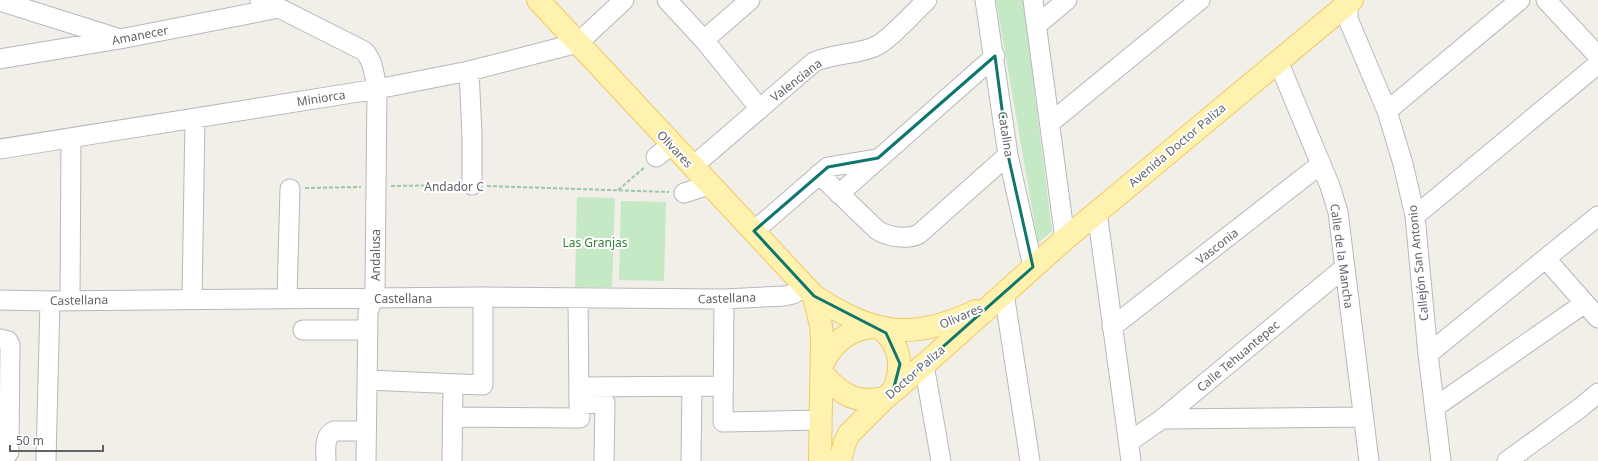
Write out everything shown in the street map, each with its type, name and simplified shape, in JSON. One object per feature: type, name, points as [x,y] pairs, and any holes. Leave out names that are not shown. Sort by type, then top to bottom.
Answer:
[{"type":"main road","name":"Olivares","points":[[538,0],[578,43],[664,151],[692,167],[809,291],[845,314],[876,327],[908,330],[936,327],[958,320],[1000,297]]},
{"type":"main road","name":"Avenida Doctor Paliza","points":[[1000,297],[1065,239],[1349,1]]},
{"type":"main road","name":"Olivares","points":[[809,291],[821,326],[822,369],[820,461]]},
{"type":"main road","name":"Doctor Paliza","points":[[840,461],[845,442],[849,434],[889,394],[1000,297]]},
{"type":"main road","points":[[876,327],[891,340],[899,358],[900,370],[889,394],[870,401],[853,398],[836,388],[822,369],[830,351],[845,335],[854,331],[876,327]]},
{"type":"street","points":[[260,0],[279,8]]},
{"type":"street","name":"Miniorca","points":[[0,149],[377,89],[469,71],[578,43],[624,0]]},
{"type":"street","points":[[667,0],[704,40],[760,109]]},
{"type":"street","points":[[704,40],[750,0]]},
{"type":"street","name":"Valenciana","points":[[692,167],[814,62],[826,57],[868,49],[881,44],[927,0]]},
{"type":"street","name":"Catalina","points":[[985,0],[1008,155],[1033,267]]},
{"type":"street","points":[[1033,0],[1065,239]]},
{"type":"street","points":[[1036,25],[1067,0]]},
{"type":"street","points":[[1050,123],[1200,0]]},
{"type":"street","points":[[1387,111],[1520,0]]},
{"type":"street","points":[[1546,0],[1598,56]]},
{"type":"street","points":[[0,1],[120,39]]},
{"type":"street","name":"Callejón San Antonio","points":[[1349,1],[1348,20],[1387,111],[1403,164],[1415,216],[1428,354],[1441,461]]},
{"type":"street","name":"Amanecer","points":[[0,59],[120,39],[279,8]]},
{"type":"street","name":"Andalusa","points":[[279,8],[364,51],[372,62],[377,89],[375,288],[368,313],[367,330],[368,380],[366,461]]},
{"type":"street","points":[[839,194],[994,56]]},
{"type":"street","name":"Calle de la Mancha","points":[[1278,61],[1321,164],[1338,212],[1369,461]]},
{"type":"street","points":[[1415,216],[1598,64]]},
{"type":"street","points":[[469,71],[472,135],[472,185]]},
{"type":"street","points":[[192,299],[195,118]]},
{"type":"street","points":[[70,300],[71,138]]},
{"type":"street","points":[[819,174],[882,234],[909,238],[919,234],[1008,155]]},
{"type":"street","points":[[754,231],[819,174],[834,166],[856,164],[878,158]]},
{"type":"street","name":"Vasconia","points":[[1112,327],[1321,164]]},
{"type":"street","points":[[684,193],[709,185]]},
{"type":"street","points":[[287,298],[290,189]]},
{"type":"street","points":[[1097,212],[1131,461]]},
{"type":"street","points":[[1428,354],[1598,216]]},
{"type":"street","points":[[1546,259],[1598,318]]},
{"type":"street","name":"Calle Tehuantepec","points":[[1129,442],[1162,419],[1345,267]]},
{"type":"street","name":"Castellana","points":[[0,300],[50,301],[483,297],[578,299],[724,299],[784,296],[809,291]]},
{"type":"street","points":[[368,380],[483,385],[483,297]]},
{"type":"street","points":[[1000,297],[1030,461]]},
{"type":"street","points":[[453,417],[580,418],[578,299]]},
{"type":"street","points":[[724,299],[722,386],[723,422],[821,420]]},
{"type":"street","points":[[46,461],[50,301]]},
{"type":"street","points":[[1435,407],[1585,303]]},
{"type":"street","points":[[303,330],[367,330]]},
{"type":"street","points":[[0,339],[8,341],[10,344],[9,452],[4,458],[0,458]]},
{"type":"street","points":[[924,365],[941,461]]},
{"type":"street","points":[[452,461],[453,384]]},
{"type":"street","points":[[579,395],[722,386]]},
{"type":"street","points":[[691,461],[692,387]]},
{"type":"street","points":[[1507,461],[1580,408],[1598,393]]},
{"type":"street","points":[[579,395],[605,403],[604,461]]},
{"type":"street","points":[[1162,419],[1363,416]]},
{"type":"street","points":[[326,461],[327,438],[329,434],[334,432],[366,431]]},
{"type":"path","points":[[617,191],[664,151]]},
{"type":"path","name":"Andador C","points":[[290,189],[472,185],[684,193]]},
{"type":"highlighted area","points":[[995,56],[1008,155],[1033,267],[893,391],[900,364],[886,333],[814,296],[754,231],[828,167],[878,158]]},
{"type":"green space","points":[[996,0],[1023,0],[1052,231],[1038,243]]},
{"type":"green space","name":"Las Granjas","points":[[577,197],[615,198],[612,287],[575,287]]},
{"type":"green space","points":[[621,201],[666,202],[664,281],[619,280]]}]
